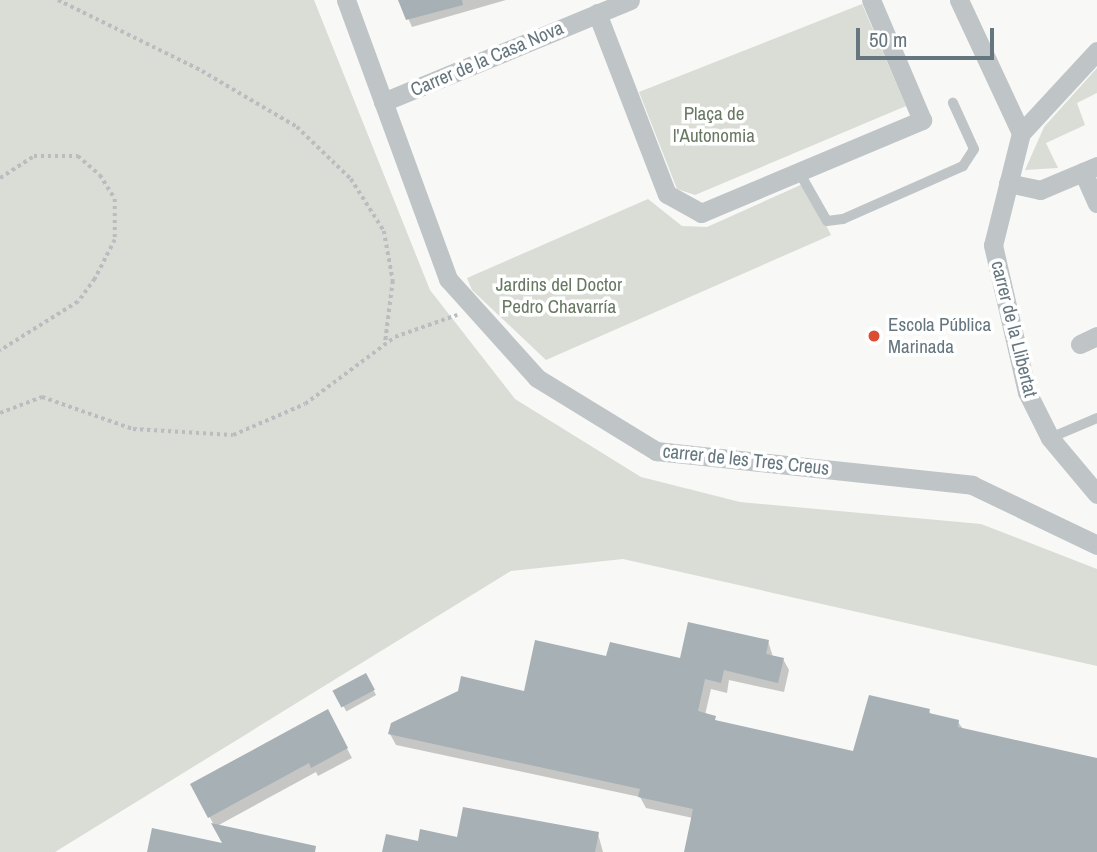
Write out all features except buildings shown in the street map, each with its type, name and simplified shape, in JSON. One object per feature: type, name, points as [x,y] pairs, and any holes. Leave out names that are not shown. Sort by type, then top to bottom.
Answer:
[{"type":"street","name":"carrer de les Tres Creus","points":[[346,0],[448,279],[537,378],[656,452],[972,485],[1097,545]]},
{"type":"street","name":"Carrer de la Casa Nova","points":[[383,102],[630,0]]},
{"type":"street","points":[[597,13],[667,194],[701,213],[922,120],[871,0]]},
{"type":"street","points":[[959,0],[1021,133]]},
{"type":"street","name":"carrer de la Llibertat","points":[[1097,51],[1021,133],[993,245],[1027,392],[1049,438],[1097,494]]},
{"type":"street","points":[[1008,183],[1040,190],[1090,169],[1097,203]]},
{"type":"lane","points":[[799,172],[827,221],[843,219],[963,166],[974,149],[953,103]]},
{"type":"lane","points":[[1049,438],[1097,418]]},
{"type":"path","points":[[58,0],[202,71],[297,127],[351,179],[384,231],[393,281],[385,345]]},
{"type":"path","points":[[0,178],[34,156],[78,156],[100,175],[115,199],[115,240],[95,279],[78,302],[0,351]]},
{"type":"path","points":[[0,413],[42,397],[133,429],[233,435],[305,404],[385,345],[428,324],[475,309]]},
{"type":"green space","points":[[0,0],[314,0],[430,290],[515,399],[641,477],[740,502],[981,524],[1097,569],[1097,666],[623,559],[511,571],[55,852],[0,852]]},
{"type":"green space","name":"Plaça de l'Autonomia","points":[[862,4],[906,106],[695,195],[677,189],[639,92]]},
{"type":"green space","points":[[1097,68],[1097,93],[1077,103],[1085,125],[1046,143],[1058,168],[1025,170],[1044,127]]},
{"type":"green space","name":"Jardins del Doctor Pedro Chavarría","points":[[805,183],[831,235],[546,360],[472,290],[467,278],[648,199],[682,226],[707,227]]},
{"type":"place","name":"Escola Pública Marinada","points":[[874,336]]}]
